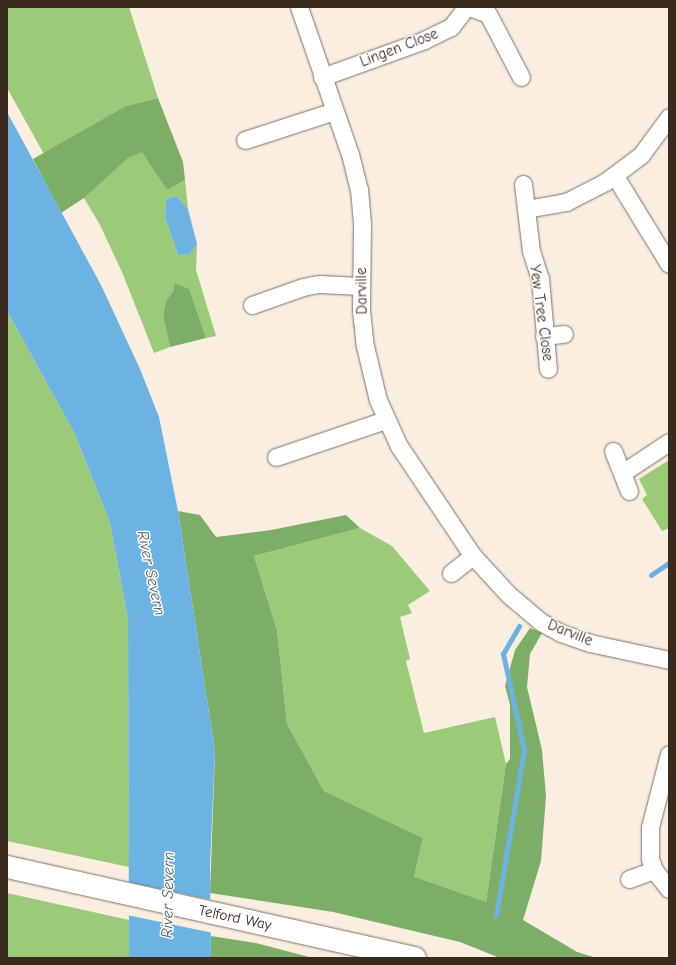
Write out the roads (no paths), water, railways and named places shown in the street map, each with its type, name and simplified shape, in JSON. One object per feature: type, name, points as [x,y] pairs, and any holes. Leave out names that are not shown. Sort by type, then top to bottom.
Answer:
[{"type":"main road","name":"Telford Way","points":[[7,867],[82,885],[284,928],[415,958]]},
{"type":"street","name":"Darville","points":[[299,7],[322,77],[350,154],[360,189],[362,224],[362,317],[371,380],[385,420],[414,471],[473,556],[510,595],[541,622],[562,633],[590,643],[669,660]]},
{"type":"street","name":"Lingen Close","points":[[322,77],[431,37],[452,27],[466,7]]},
{"type":"street","points":[[469,7],[488,14],[521,77]]},
{"type":"street","points":[[245,140],[334,111]]},
{"type":"street","points":[[526,208],[566,202],[615,176],[641,155],[669,117]]},
{"type":"street","points":[[615,176],[669,264]]},
{"type":"street","name":"Yew Tree Close","points":[[523,184],[531,251],[540,278],[548,369]]},
{"type":"street","points":[[252,305],[303,287],[319,284],[361,286]]},
{"type":"street","points":[[544,336],[564,334]]},
{"type":"street","points":[[276,457],[385,420]]},
{"type":"street","points":[[622,473],[669,442]]},
{"type":"street","points":[[613,450],[629,491]]},
{"type":"street","points":[[451,573],[473,556]]},
{"type":"street","points":[[669,754],[650,827],[650,859],[654,870],[669,889]]},
{"type":"street","points":[[629,879],[654,870]]},
{"type":"water","name":"River Severn","points":[[7,112],[101,285],[140,369],[159,417],[178,511],[215,752],[210,865],[211,958],[129,958],[128,619],[110,523],[75,434],[7,311]]},
{"type":"water","points":[[176,196],[188,209],[197,244],[190,254],[178,255],[165,217],[166,199]]},
{"type":"waterway","points":[[651,575],[669,563]]},
{"type":"waterway","points":[[496,916],[524,751],[503,654],[519,626]]}]
